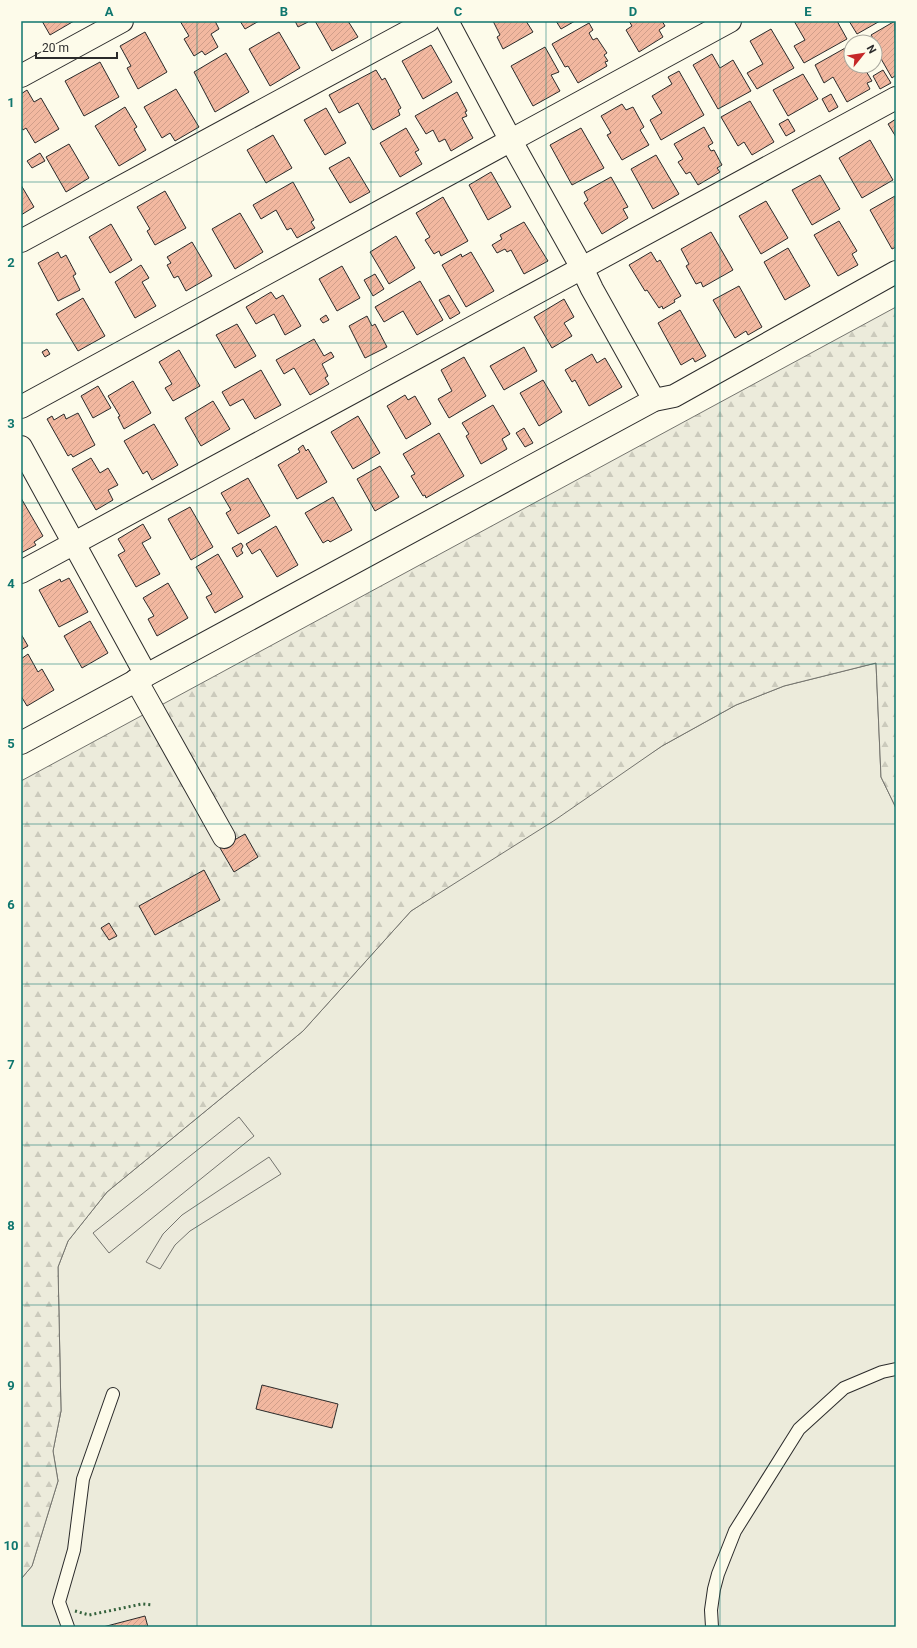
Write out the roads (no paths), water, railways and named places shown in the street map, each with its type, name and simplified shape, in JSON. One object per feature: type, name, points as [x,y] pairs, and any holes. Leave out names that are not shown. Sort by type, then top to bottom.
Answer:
[{"type":"street","points":[[21,76],[122,21]]},
{"type":"street","points":[[21,241],[428,21]]},
{"type":"street","points":[[447,21],[511,141],[654,400]]},
{"type":"street","points":[[21,406],[730,21]]},
{"type":"street","points":[[21,572],[896,98]]},
{"type":"street","points":[[21,743],[654,400],[674,396],[896,272]]},
{"type":"street","points":[[21,447],[74,543],[141,678],[224,837]]},
{"type":"lane","points":[[712,1627],[711,1610],[714,1589],[725,1553],[735,1531],[799,1429],[844,1388],[882,1372],[896,1369]]},
{"type":"lane","points":[[68,1627],[59,1602],[74,1550],[83,1479],[113,1394]]}]
